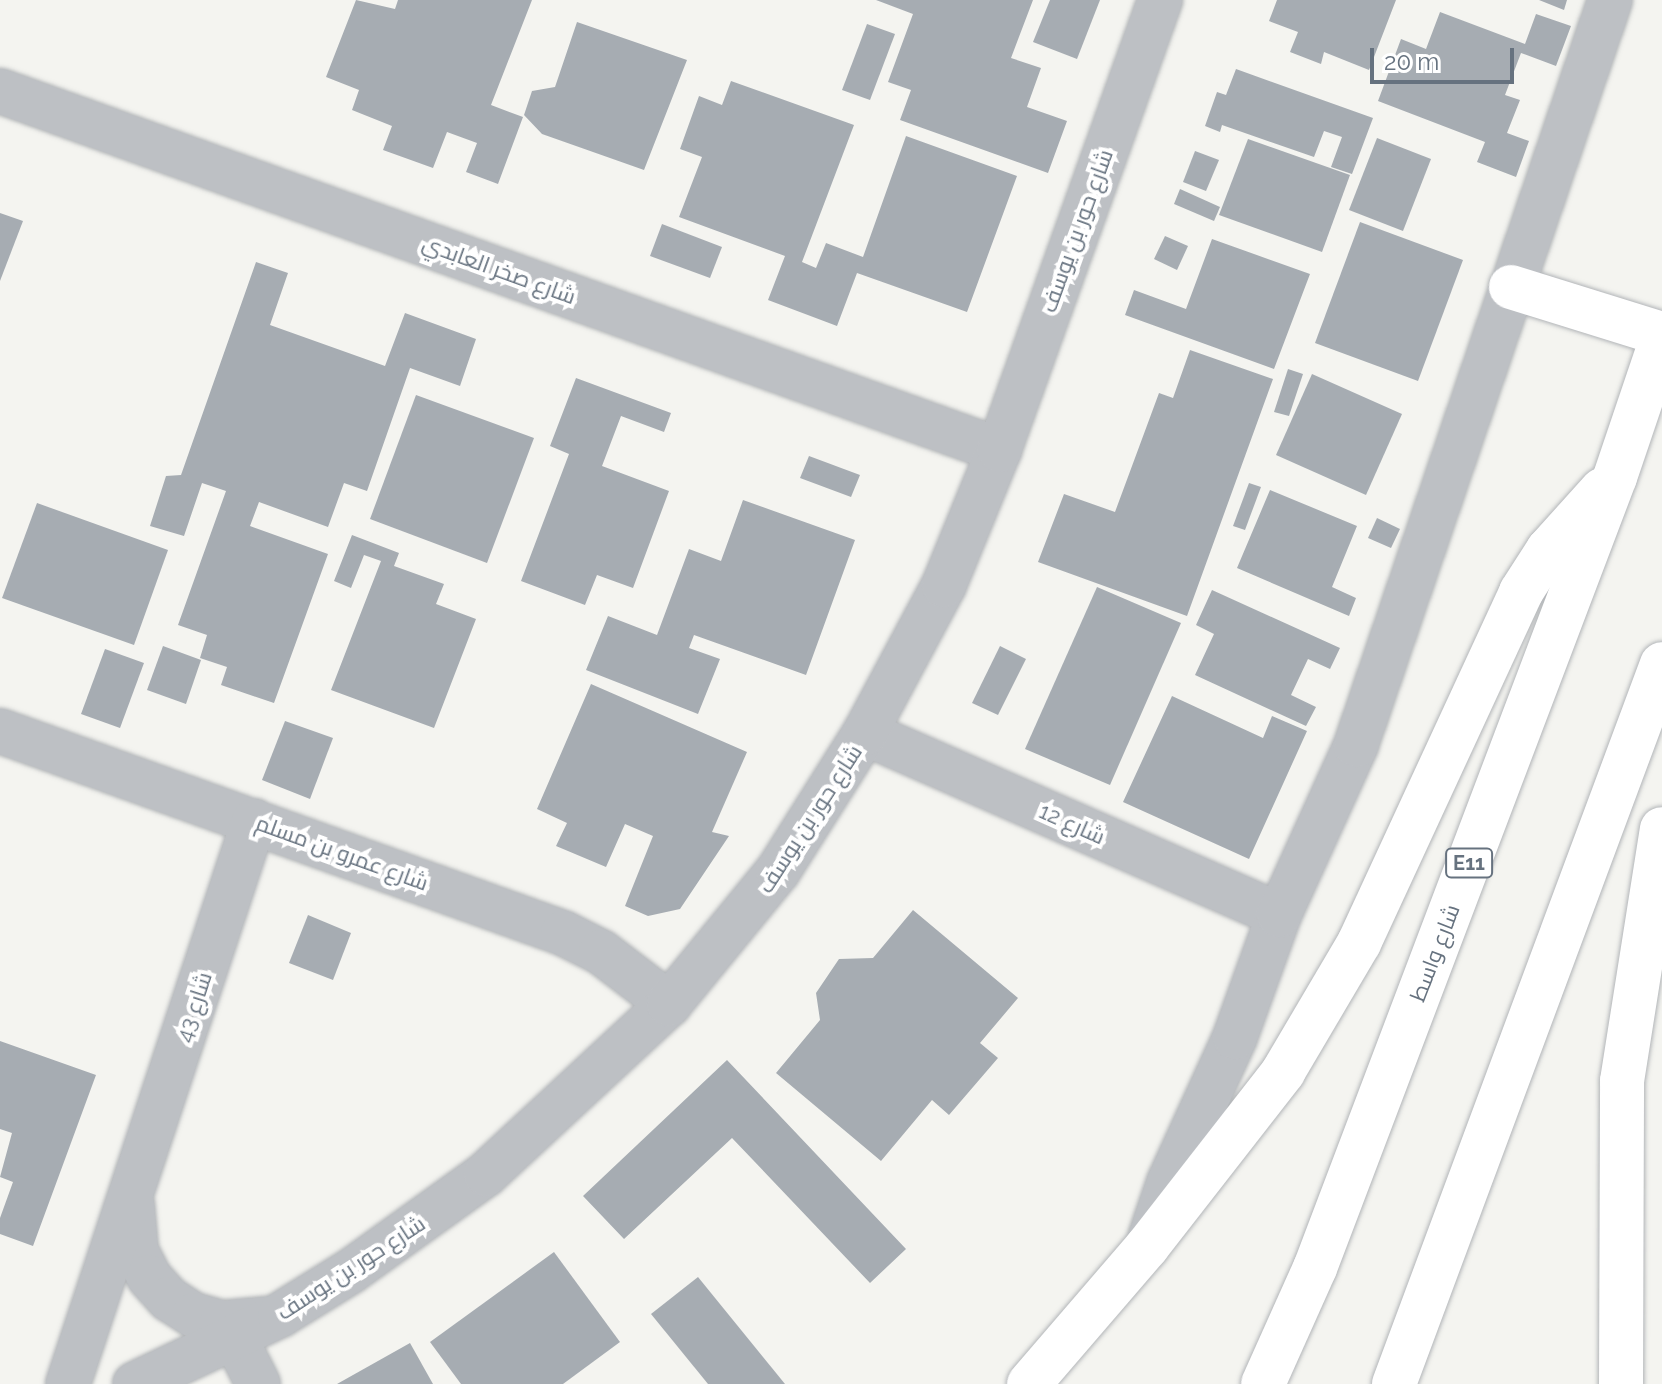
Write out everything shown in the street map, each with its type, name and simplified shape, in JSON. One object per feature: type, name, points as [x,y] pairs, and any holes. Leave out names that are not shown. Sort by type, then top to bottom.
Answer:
[{"type":"highway","points":[[1511,287],[1662,336]]},
{"type":"highway","name":"شارع واسط","points":[[1263,1384],[1315,1268],[1615,477],[1662,336]]},
{"type":"highway","points":[[1029,1384],[1147,1247],[1283,1072],[1322,1011],[1359,943],[1521,592],[1548,550],[1615,477]]},
{"type":"highway","points":[[1394,1384],[1662,664]]},
{"type":"highway","points":[[1621,1384],[1622,1081],[1662,829]]},
{"type":"street","name":"شارع حور بن يوسف","points":[[135,1384],[236,1340],[280,1315],[351,1271],[486,1174],[669,1004],[778,871],[865,733],[944,585],[999,450],[1160,0]]},
{"type":"street","points":[[1147,1247],[1169,1182],[1235,1037],[1279,915],[1356,745],[1610,0]]},
{"type":"street","name":"شارع صخر العابدي","points":[[0,91],[999,450]]},
{"type":"street","name":"شارع عمرو بن مسلم","points":[[0,731],[563,933],[601,952],[669,1004]]},
{"type":"street","name":"شارع 12","points":[[865,733],[1279,915]]},
{"type":"street","name":"شارع 43","points":[[68,1384],[254,821]]},
{"type":"street","name":"شارع 43","points":[[133,1192],[130,1222],[136,1251],[149,1277],[169,1299],[194,1315],[222,1323],[253,1323],[280,1315]]},
{"type":"street","points":[[236,1340],[258,1384]]},
{"type":"building","points":[[356,0],[395,9],[398,0],[532,0],[491,105],[523,117],[498,184],[466,172],[477,143],[447,132],[433,168],[383,150],[392,126],[352,110],[359,90],[326,77]]},
{"type":"building","points":[[876,0],[1033,0],[1011,58],[1041,68],[1027,107],[1067,121],[1048,173],[900,120],[911,90],[888,82],[913,14]]},
{"type":"building","points":[[1050,0],[1100,0],[1077,59],[1033,42]]},
{"type":"building","points":[[1277,0],[1396,0],[1369,70],[1324,52],[1321,64],[1290,52],[1298,32],[1269,21]]},
{"type":"building","points":[[1539,0],[1567,0],[1564,10]]},
{"type":"building","points":[[1440,12],[1525,44],[1536,14],[1571,26],[1556,66],[1521,53],[1505,95],[1520,100],[1507,133],[1529,141],[1516,177],[1477,162],[1485,142],[1378,101],[1401,39],[1426,49]]},
{"type":"building","points":[[577,22],[687,60],[644,170],[542,134],[524,115],[532,91],[555,87]]},
{"type":"building","points":[[867,24],[895,34],[870,100],[842,90]]},
{"type":"building","points":[[1236,69],[1373,118],[1352,174],[1331,167],[1342,137],[1324,131],[1314,157],[1222,125],[1220,132],[1205,126],[1217,92],[1226,95]]},
{"type":"building","points":[[731,81],[854,125],[802,262],[816,268],[826,243],[863,257],[906,136],[1017,176],[967,312],[857,273],[837,326],[768,300],[785,256],[679,217],[702,157],[680,149],[699,96],[722,105]]},
{"type":"building","points":[[1377,138],[1431,159],[1403,231],[1349,210]]},
{"type":"building","points":[[1248,139],[1350,175],[1322,252],[1219,215]]},
{"type":"building","points":[[1195,151],[1219,160],[1206,191],[1183,182]]},
{"type":"building","points":[[1180,189],[1220,207],[1214,221],[1174,204]]},
{"type":"building","points":[[0,213],[23,221],[0,281]]},
{"type":"building","points":[[1360,222],[1463,260],[1418,381],[1315,343]]},
{"type":"building","points":[[662,224],[722,247],[710,278],[650,256]]},
{"type":"building","points":[[1165,236],[1188,246],[1177,270],[1154,259]]},
{"type":"building","points":[[1212,239],[1310,274],[1274,369],[1125,315],[1134,290],[1186,309]]},
{"type":"building","points":[[256,262],[288,273],[270,325],[385,366],[405,313],[476,339],[460,386],[410,368],[367,491],[344,483],[328,527],[259,502],[250,526],[328,554],[274,703],[221,685],[227,667],[200,658],[207,635],[178,625],[226,491],[202,483],[184,536],[150,526],[166,476],[181,475]]},
{"type":"building","points":[[1190,350],[1273,379],[1187,616],[1038,562],[1064,494],[1115,512],[1159,393],[1173,398]]},
{"type":"building","points":[[1288,369],[1303,374],[1289,416],[1274,412]]},
{"type":"building","points":[[1312,374],[1402,414],[1366,495],[1276,455]]},
{"type":"building","points":[[576,378],[671,413],[664,432],[621,416],[602,466],[669,491],[633,588],[597,575],[585,605],[521,581],[569,454],[550,446]]},
{"type":"building","points":[[416,395],[534,438],[487,563],[370,519]]},
{"type":"building","points":[[809,456],[860,475],[851,497],[800,478]]},
{"type":"building","points":[[1249,483],[1261,487],[1245,530],[1233,526]]},
{"type":"building","points":[[1270,490],[1357,526],[1332,587],[1356,598],[1349,616],[1237,568]]},
{"type":"building","points":[[743,500],[855,540],[806,675],[694,635],[689,648],[720,659],[698,714],[586,670],[608,616],[657,635],[689,549],[721,561]]},
{"type":"building","points":[[37,503],[168,550],[134,645],[2,598]]},
{"type":"building","points":[[1377,518],[1400,529],[1391,548],[1368,538]]},
{"type":"building","points":[[352,535],[399,553],[394,566],[444,584],[436,604],[476,619],[434,728],[331,690],[381,561],[364,555],[351,588],[334,581]]},
{"type":"building","points":[[1097,587],[1181,623],[1110,785],[1025,749]]},
{"type":"building","points":[[1212,590],[1340,648],[1330,669],[1308,659],[1291,695],[1316,707],[1306,726],[1195,675],[1214,634],[1196,625]]},
{"type":"building","points":[[163,646],[201,660],[186,704],[147,690]]},
{"type":"building","points":[[1000,646],[1026,659],[998,715],[972,703]]},
{"type":"building","points":[[105,649],[144,663],[120,728],[81,714]]},
{"type":"building","points":[[591,684],[747,752],[712,832],[729,836],[680,909],[648,916],[625,906],[653,836],[625,824],[606,867],[556,846],[567,823],[537,809]]},
{"type":"building","points":[[1172,696],[1263,738],[1272,716],[1307,731],[1249,859],[1123,802]]},
{"type":"building","points":[[285,721],[333,738],[310,799],[262,780]]},
{"type":"building","points":[[913,910],[1018,998],[980,1043],[998,1058],[949,1115],[932,1100],[881,1161],[776,1073],[820,1020],[816,993],[839,959],[873,958]]},
{"type":"building","points":[[308,915],[351,933],[333,980],[289,963]]},
{"type":"building","points":[[0,1041],[96,1075],[33,1246],[0,1234],[0,1218],[13,1182],[0,1177],[12,1133],[0,1129]]},
{"type":"building","points":[[727,1060],[906,1249],[870,1283],[732,1138],[624,1239],[583,1196]]},
{"type":"building","points":[[554,1252],[620,1342],[563,1384],[461,1384],[430,1342]]},
{"type":"building","points":[[698,1277],[785,1384],[708,1384],[651,1314]]},
{"type":"building","points":[[410,1343],[433,1384],[337,1384]]}]
